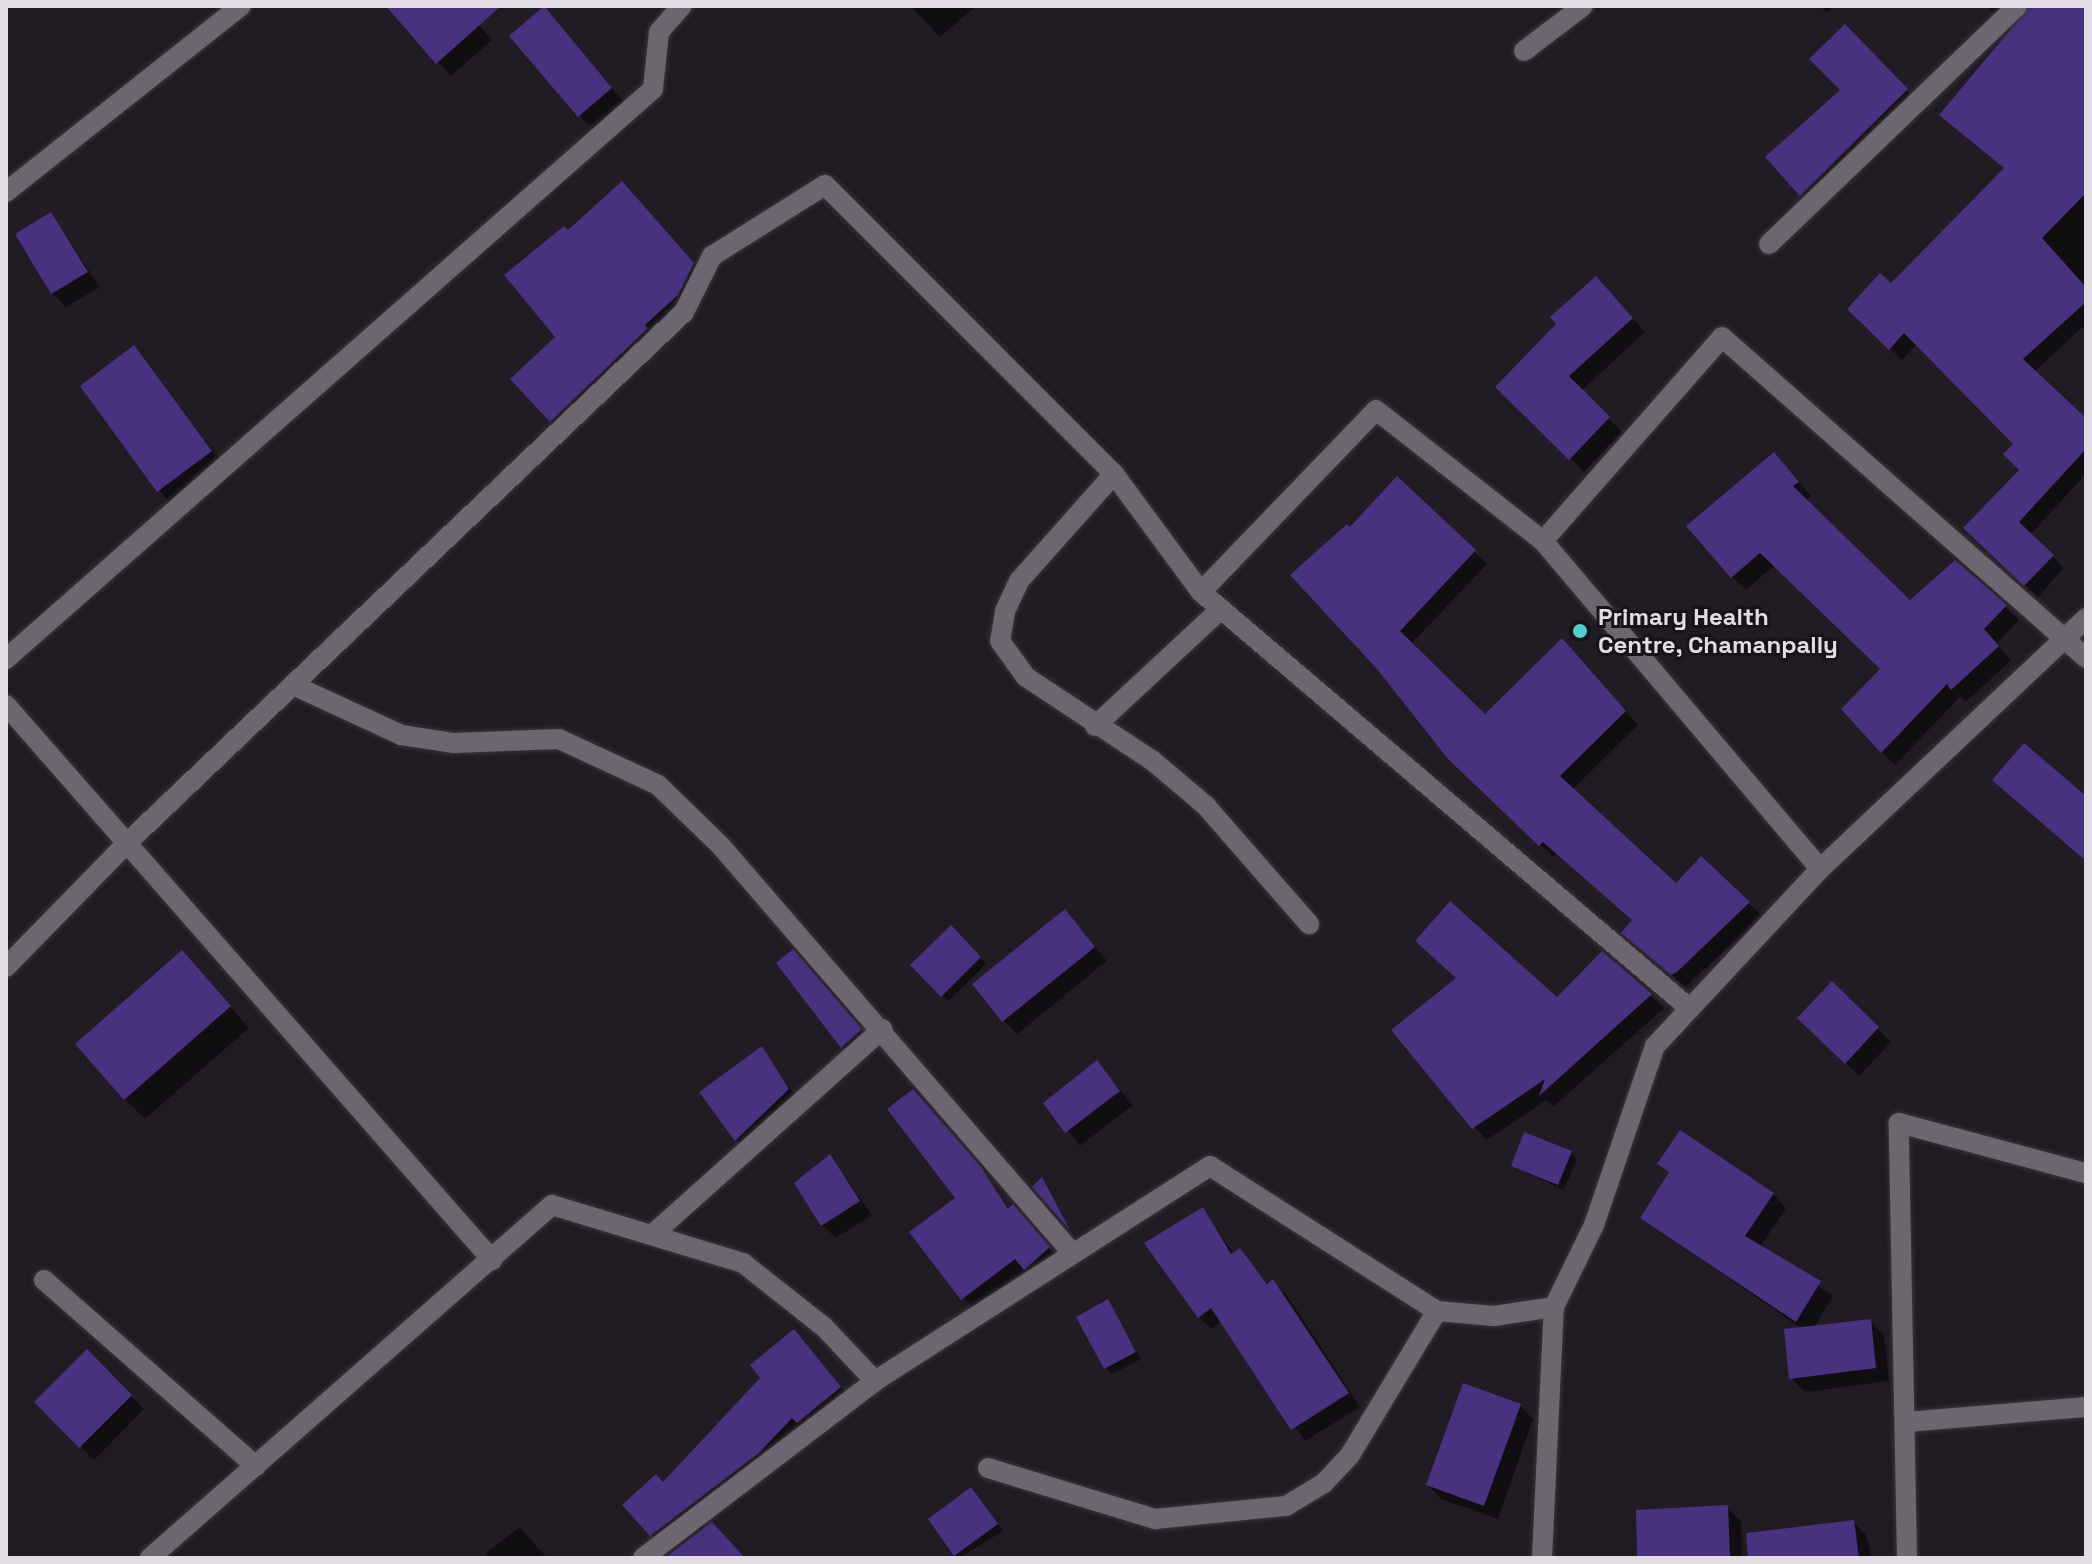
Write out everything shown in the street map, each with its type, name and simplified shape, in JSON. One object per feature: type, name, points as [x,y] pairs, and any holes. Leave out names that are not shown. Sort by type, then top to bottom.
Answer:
[{"type":"street","points":[[6,192],[241,6]]},
{"type":"street","points":[[6,659],[653,89],[659,32],[682,6]]},
{"type":"street","points":[[1524,51],[1583,6]]},
{"type":"street","points":[[1769,244],[2017,6]]},
{"type":"street","points":[[6,967],[127,843],[684,312],[712,256],[825,185],[1114,474],[1201,592],[1688,1007]]},
{"type":"street","points":[[1543,541],[1722,337],[2086,658]]},
{"type":"street","points":[[1201,592],[1376,410],[1543,541],[1820,869]]},
{"type":"street","points":[[1114,474],[1019,581],[1005,611],[1000,641],[1026,677],[1095,726],[1153,761],[1206,806],[1309,924]]},
{"type":"street","points":[[1095,726],[1221,609]]},
{"type":"street","points":[[1542,1558],[1554,1307],[1594,1225],[1655,1046],[1688,1007],[1820,869],[2086,618]]},
{"type":"street","points":[[293,685],[401,735],[454,743],[559,739],[658,785],[720,845],[882,1029],[1073,1254]]},
{"type":"street","points":[[6,705],[492,1260]]},
{"type":"street","points":[[652,1235],[882,1029]]},
{"type":"street","points":[[1907,1558],[1907,1422],[1899,1123],[2086,1173]]},
{"type":"street","points":[[643,1558],[875,1381],[1210,1166],[1437,1311],[1494,1316],[1554,1307]]},
{"type":"street","points":[[150,1558],[552,1205],[743,1263],[824,1327],[875,1381]]},
{"type":"street","points":[[44,1280],[256,1466]]},
{"type":"street","points":[[988,1468],[1155,1519],[1286,1506],[1324,1483],[1350,1455],[1437,1311]]},
{"type":"street","points":[[1907,1422],[2086,1407]]},
{"type":"building","points":[[386,6],[501,6],[436,64]]},
{"type":"building","points":[[544,6],[612,88],[578,117],[509,36]]},
{"type":"building","points":[[2030,6],[2086,6],[2086,193],[2042,238],[2086,287],[2086,302],[2023,359],[2086,418],[2086,449],[2019,522],[2054,555],[2024,586],[1963,528],[2019,470],[2003,454],[2013,444],[1904,333],[1889,350],[1847,309],[1880,273],[1891,283],[2004,168],[1939,115]]},
{"type":"building","points":[[1845,24],[1908,89],[1800,196],[1765,157],[1840,90],[1809,59]]},
{"type":"building","points":[[622,181],[694,263],[678,295],[550,422],[510,379],[555,337],[504,275],[564,226],[568,230]]},
{"type":"building","points":[[51,212],[88,272],[51,294],[15,234]]},
{"type":"building","points":[[1596,276],[1633,318],[1569,376],[1610,417],[1569,460],[1495,387],[1556,324],[1550,317]]},
{"type":"building","points":[[134,345],[212,451],[157,492],[80,386]]},
{"type":"building","points":[[1774,452],[1799,482],[1793,486],[1910,600],[1955,560],[2007,605],[1984,629],[1999,646],[1951,690],[1947,684],[1881,753],[1841,709],[1880,669],[1760,553],[1731,578],[1686,526]]},
{"type":"building","points":[[1397,476],[1476,550],[1400,631],[1485,714],[1562,638],[1626,711],[1560,776],[1676,883],[1701,856],[1750,902],[1677,972],[1671,975],[1621,933],[1632,920],[1543,842],[1539,846],[1448,759],[1377,669],[1290,575],[1347,524],[1350,527]]},
{"type":"building","points":[[2024,743],[2086,796],[2086,861],[1992,780]]},
{"type":"building","points":[[1450,901],[1557,997],[1602,951],[1652,994],[1539,1096],[1545,1079],[1472,1129],[1391,1030],[1456,978],[1415,941]]},
{"type":"building","points":[[1065,909],[1095,947],[1002,1022],[972,984]]},
{"type":"building","points":[[951,925],[981,957],[941,997],[910,965]]},
{"type":"building","points":[[793,949],[862,1029],[841,1048],[776,963]]},
{"type":"building","points":[[182,950],[231,1006],[124,1100],[75,1044]]},
{"type":"building","points":[[1832,981],[1879,1027],[1845,1064],[1797,1018]]},
{"type":"building","points":[[762,1046],[789,1089],[735,1141],[699,1092]]},
{"type":"building","points":[[1097,1060],[1120,1091],[1065,1133],[1043,1103]]},
{"type":"building","points":[[913,1089],[981,1167],[1008,1209],[1013,1204],[1050,1247],[1024,1270],[1015,1259],[961,1300],[909,1232],[955,1198],[887,1109]]},
{"type":"building","points":[[1680,1130],[1774,1193],[1745,1236],[1821,1281],[1796,1322],[1640,1218],[1669,1172],[1657,1164]]},
{"type":"building","points":[[1524,1132],[1572,1151],[1558,1185],[1511,1166]]},
{"type":"building","points":[[830,1154],[860,1201],[821,1226],[794,1183]]},
{"type":"building","points":[[1042,1177],[1070,1230],[1032,1187]]},
{"type":"building","points":[[1203,1207],[1231,1254],[1240,1248],[1267,1284],[1273,1279],[1349,1393],[1291,1430],[1211,1308],[1198,1318],[1144,1243]]},
{"type":"building","points":[[1108,1299],[1136,1352],[1104,1369],[1076,1317]]},
{"type":"building","points":[[1871,1319],[1876,1368],[1789,1379],[1784,1329]]},
{"type":"building","points":[[794,1329],[841,1387],[797,1423],[792,1418],[759,1453],[650,1536],[622,1505],[656,1474],[663,1482],[760,1378],[750,1365]]},
{"type":"building","points":[[87,1349],[132,1395],[79,1448],[34,1402]]},
{"type":"building","points":[[1463,1383],[1521,1404],[1484,1506],[1426,1485]]},
{"type":"building","points":[[971,1487],[998,1524],[954,1556],[928,1519]]},
{"type":"building","points":[[1728,1505],[1730,1558],[1637,1556],[1636,1510]]},
{"type":"building","points":[[1854,1520],[1859,1558],[1748,1558],[1746,1533]]},
{"type":"building","points":[[712,1522],[745,1558],[667,1556]]},
{"type":"place","name":"Primary Health Centre, Chamanpally","points":[[1580,631]]}]
